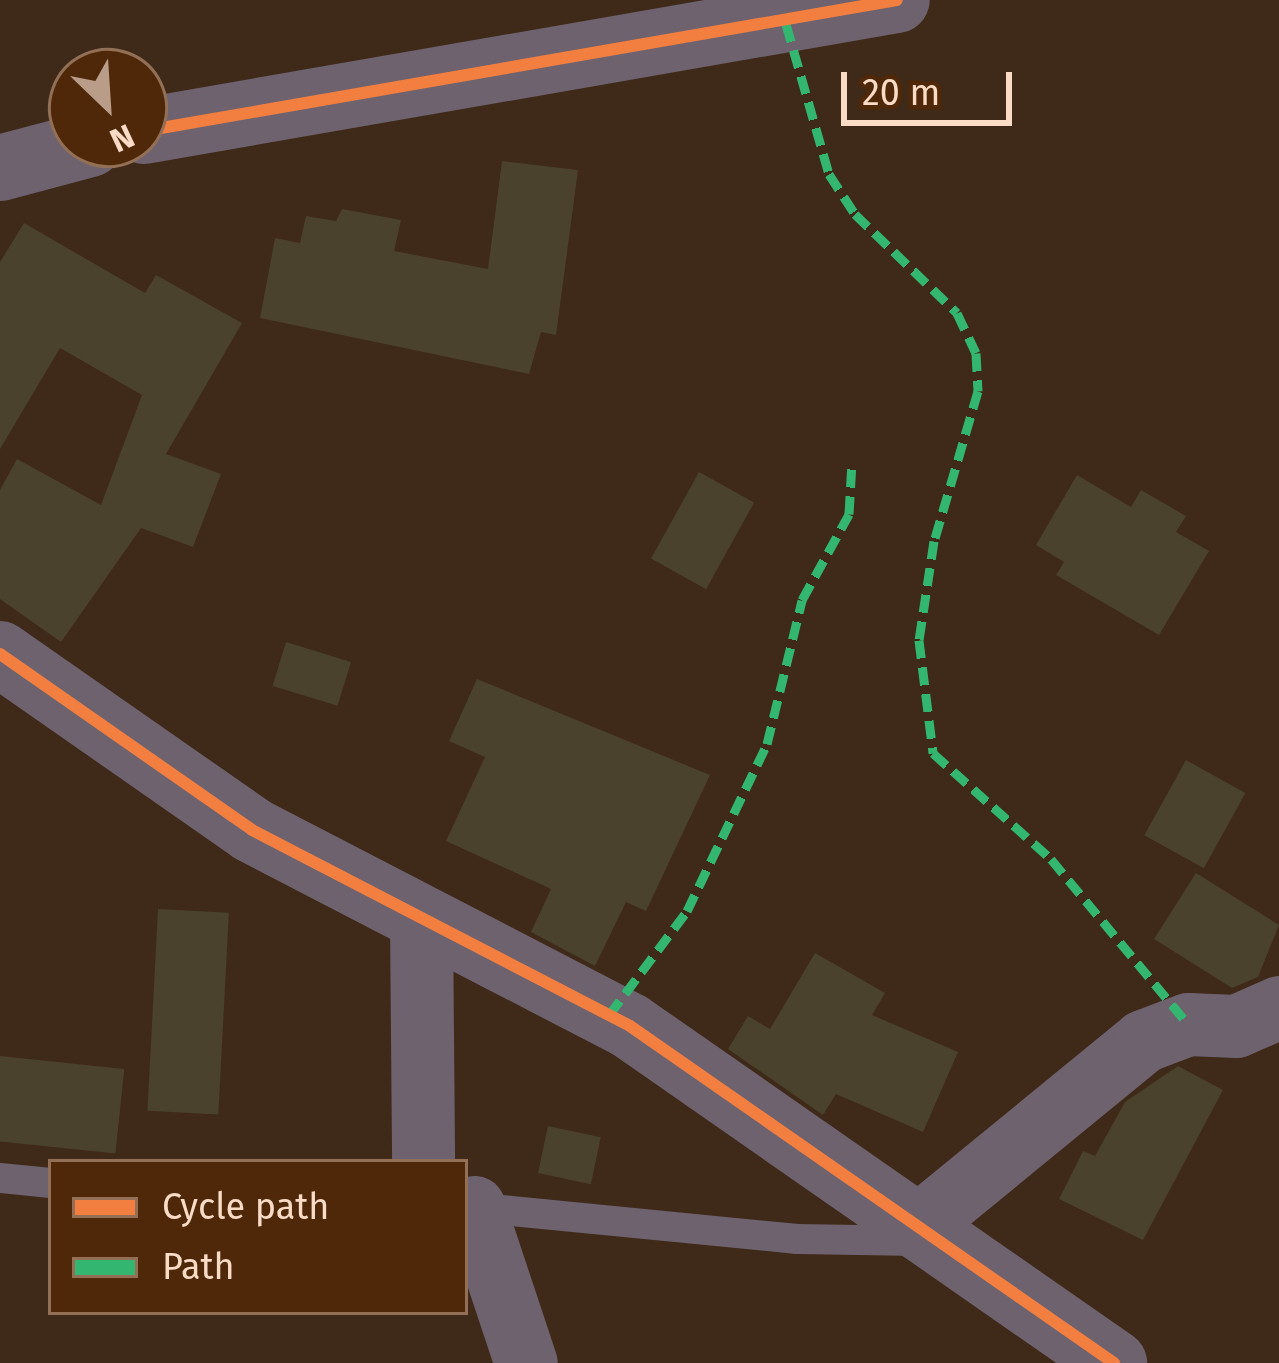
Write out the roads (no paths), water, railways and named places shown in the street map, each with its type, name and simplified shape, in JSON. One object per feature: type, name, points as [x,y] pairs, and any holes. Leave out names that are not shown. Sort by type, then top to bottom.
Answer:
[{"type":"street","points":[[168,127],[898,0]]},
{"type":"street","points":[[0,168],[48,155]]},
{"type":"street","points":[[0,654],[159,772],[421,921],[630,1026],[1114,1363]]},
{"type":"street","points":[[421,921],[423,1159]]},
{"type":"street","points":[[927,1234],[1143,1041],[1188,1024],[1236,1026],[1279,1007]]},
{"type":"street","points":[[470,1207],[526,1363]]},
{"type":"lane","points":[[0,1178],[48,1183]]},
{"type":"lane","points":[[470,1207],[797,1239],[927,1234]]}]
